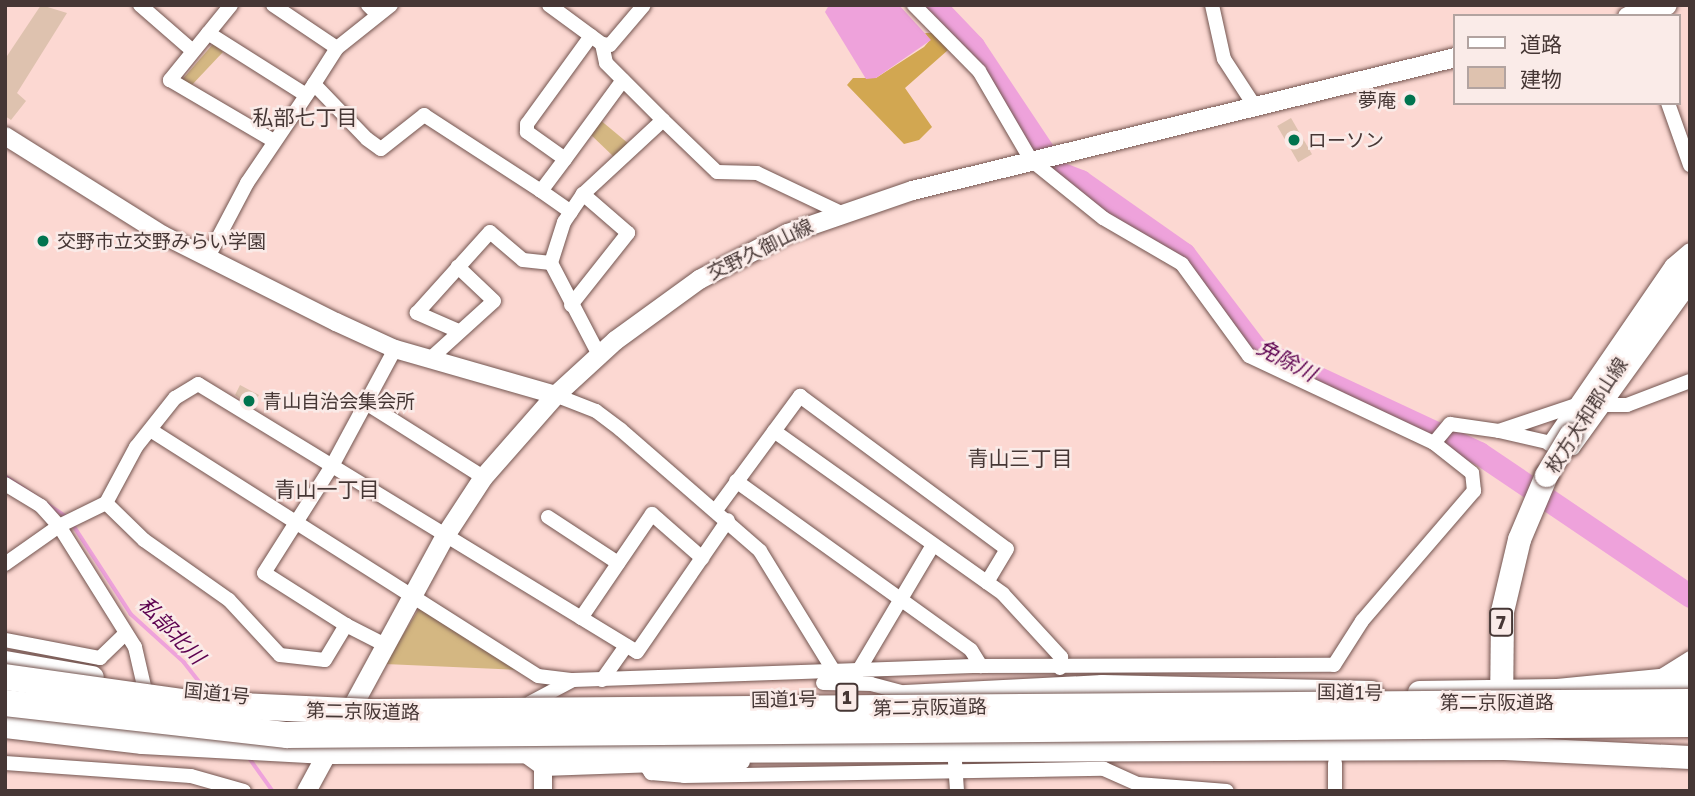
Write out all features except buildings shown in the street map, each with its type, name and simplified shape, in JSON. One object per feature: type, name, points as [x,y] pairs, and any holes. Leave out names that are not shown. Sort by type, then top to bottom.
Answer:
[{"type":"highway","name":"第二京阪道路","points":[[5,677],[197,704],[363,712],[1690,702]]},
{"type":"highway","name":"第二京阪道路","points":[[5,703],[287,735],[1690,724]]},
{"type":"main road","points":[[1633,13],[1667,5]]},
{"type":"main road","name":"交野久御山線","points":[[306,791],[445,535],[484,477],[555,395],[599,355],[699,279],[839,212],[1040,158],[1454,57]]},
{"type":"main road","name":"枚方大和郡山線","points":[[1504,748],[1499,688],[1502,611],[1519,539],[1559,439],[1690,262]]},
{"type":"main road","name":"国道1号","points":[[5,662],[144,686],[355,705],[916,696],[1102,686],[1405,693],[1499,688],[1557,690],[1658,677],[1690,677]]},
{"type":"main road","points":[[5,726],[142,742],[326,752],[808,748],[955,759],[1504,748],[1690,757]]},
{"type":"street","points":[[140,5],[192,51]]},
{"type":"street","points":[[273,5],[337,48]]},
{"type":"street","points":[[208,257],[274,141],[337,48],[373,10],[391,5]]},
{"type":"street","points":[[549,5],[596,40],[610,45],[644,5]]},
{"type":"street","points":[[152,431],[298,519],[538,676],[602,680],[949,670],[981,666],[1060,668],[1334,665],[1362,621],[1474,491],[1472,473],[1434,443],[1249,356],[1182,264],[1102,218],[1040,158],[979,71],[914,5]]},
{"type":"street","points":[[1212,5],[1223,59],[1254,105]]},
{"type":"street","points":[[225,7],[170,80],[274,141]]},
{"type":"street","points":[[208,33],[310,89],[382,149],[424,115],[571,212]]},
{"type":"street","points":[[596,40],[606,63],[716,172],[757,173],[839,212]]},
{"type":"street","points":[[565,159],[527,132],[527,124],[596,40]]},
{"type":"street","points":[[541,191],[623,80]]},
{"type":"street","points":[[1669,105],[1690,165]]},
{"type":"street","points":[[599,355],[551,263],[571,212],[583,194],[663,120]]},
{"type":"street","points":[[5,135],[208,257],[395,349],[555,395],[596,411],[722,515],[773,569],[835,673]]},
{"type":"street","points":[[571,305],[628,233],[583,194]]},
{"type":"street","points":[[456,330],[417,313],[490,232],[523,260],[551,263]]},
{"type":"street","points":[[1559,439],[1576,405],[1672,265],[1690,250]]},
{"type":"street","points":[[430,359],[456,330],[476,321],[494,301],[458,267]]},
{"type":"street","points":[[1434,443],[1450,424],[1559,439],[1573,448],[1690,285]]},
{"type":"street","points":[[385,645],[346,625],[264,573],[332,466],[395,349]]},
{"type":"street","points":[[1605,405],[1627,405],[1690,381]]},
{"type":"street","points":[[5,564],[59,526],[106,503],[136,447],[152,431],[175,398],[198,384],[637,652],[702,558],[736,481],[800,396],[1007,549],[987,582]]},
{"type":"street","points":[[366,403],[484,477]]},
{"type":"street","points":[[1499,431],[1576,405]]},
{"type":"street","points":[[774,431],[987,582],[1061,657],[1060,668]]},
{"type":"street","points":[[736,481],[971,650],[981,666]]},
{"type":"street","points":[[5,484],[41,506],[59,526],[135,647],[144,686]]},
{"type":"street","points":[[106,503],[144,540],[229,600],[280,655],[325,660],[346,625]]},
{"type":"street","points":[[581,618],[652,514],[702,558]]},
{"type":"street","points":[[548,517],[618,563]]},
{"type":"street","points":[[857,673],[933,545]]},
{"type":"street","points":[[5,640],[100,658],[125,634]]},
{"type":"street","points":[[602,680],[626,646]]},
{"type":"street","points":[[1658,677],[1690,659]]},
{"type":"street","points":[[949,670],[957,791]]},
{"type":"street","points":[[773,675],[871,684],[916,696]]},
{"type":"street","points":[[530,704],[573,680]]},
{"type":"street","points":[[5,737],[75,745],[142,742]]},
{"type":"street","points":[[519,751],[543,769],[782,760],[808,748]]},
{"type":"street","points":[[645,764],[651,773],[684,776],[955,759],[1104,769],[1139,784],[1227,791]]},
{"type":"street","points":[[5,763],[191,776],[244,791]]},
{"type":"street","points":[[1335,763],[1335,791]]},
{"type":"street","points":[[543,769],[543,791]]},
{"type":"shaded area","points":[[829,5],[899,5],[931,40],[876,78],[866,79],[825,12]]},
{"type":"shaded area","points":[[925,33],[934,33],[948,50],[905,88],[932,127],[919,140],[904,144],[847,85],[853,78],[876,78],[924,47],[930,40]]},
{"type":"shaded area","points":[[213,44],[223,52],[189,88],[181,81]]},
{"type":"shaded area","points":[[599,119],[629,144],[614,157],[589,133]]},
{"type":"shaded area","points":[[420,607],[520,670],[385,664]]},
{"type":"waterway","name":"免除川","points":[[934,5],[973,46],[1057,172],[1080,181],[1184,254],[1256,349],[1479,453],[1690,596]]},
{"type":"waterway","name":"私部北川","points":[[5,476],[67,517]]},
{"type":"waterway","name":"私部北川","points":[[72,523],[131,614],[184,662],[208,693]]},
{"type":"waterway","name":"私部北川","points":[[248,756],[273,791]]},
{"type":"place","name":"夢庵","points":[[1410,100]]},
{"type":"place","name":"ローソン","points":[[1294,140]]},
{"type":"place","name":"交野市立交野みらい学園","points":[[43,241]]},
{"type":"place","name":"青山自治会集会所","points":[[249,401]]},
{"type":"district","name":"私部七丁目","points":[[305,117]]},
{"type":"district","name":"青山三丁目","points":[[1020,458]]},
{"type":"district","name":"青山一丁目","points":[[327,489]]}]
